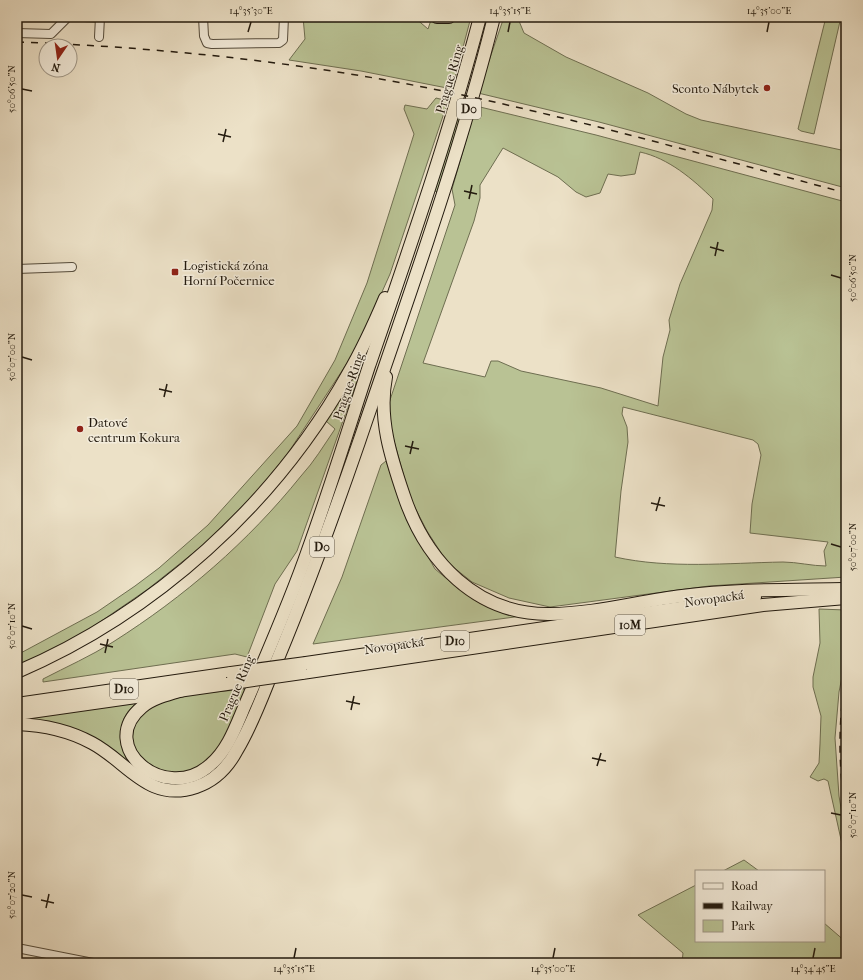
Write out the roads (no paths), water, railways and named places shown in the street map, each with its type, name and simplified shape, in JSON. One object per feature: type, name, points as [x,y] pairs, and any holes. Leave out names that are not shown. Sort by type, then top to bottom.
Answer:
[{"type":"highway","points":[[437,17],[449,17]]},
{"type":"highway","name":"Prague Ring","points":[[183,690],[149,702],[135,715],[130,723],[128,736],[132,755],[145,770],[159,776],[174,779],[199,773],[208,767],[220,755],[230,738],[250,695],[308,552],[415,232],[462,84],[480,17]]},
{"type":"highway","name":"Prague Ring","points":[[17,724],[55,729],[86,739],[111,755],[142,781],[166,790],[184,790],[205,784],[222,772],[237,751],[281,653],[313,572],[394,337],[458,144],[494,17]]},
{"type":"highway","points":[[487,46],[499,17]]},
{"type":"highway","points":[[17,672],[86,637],[130,609],[163,585],[218,540],[263,492],[309,436],[348,375],[366,340],[415,232]]},
{"type":"highway","points":[[394,337],[385,381],[383,408],[388,442],[397,474],[407,504],[424,539],[435,557],[446,570],[472,592],[499,605],[513,609],[549,614],[710,593],[844,593]]},
{"type":"highway","name":"Novopacká","points":[[17,704],[304,668],[763,596],[844,593]]},
{"type":"highway","name":"Novopacká","points":[[17,714],[183,690],[229,678]]},
{"type":"street","points":[[17,33],[51,34],[66,19],[66,17]]},
{"type":"street","points":[[99,37],[100,17]]},
{"type":"street","points":[[203,17],[204,36],[207,43],[212,44],[279,43],[283,40],[285,33],[284,17]]},
{"type":"street","points":[[17,269],[72,267]]},
{"type":"street","points":[[17,948],[93,963]]},
{"type":"railway","points":[[17,42],[70,44],[229,57],[334,71],[386,80],[490,101],[592,125],[846,193]]},
{"type":"railway","points":[[846,676],[840,727],[840,761],[846,812]]},
{"type":"place","name":"Sconto Nábytek","points":[[767,88]]},
{"type":"place","name":"Logistická zóna Horní Počernice","points":[[175,272]]},
{"type":"place","name":"Datové centrum Kokura","points":[[80,429]]}]
